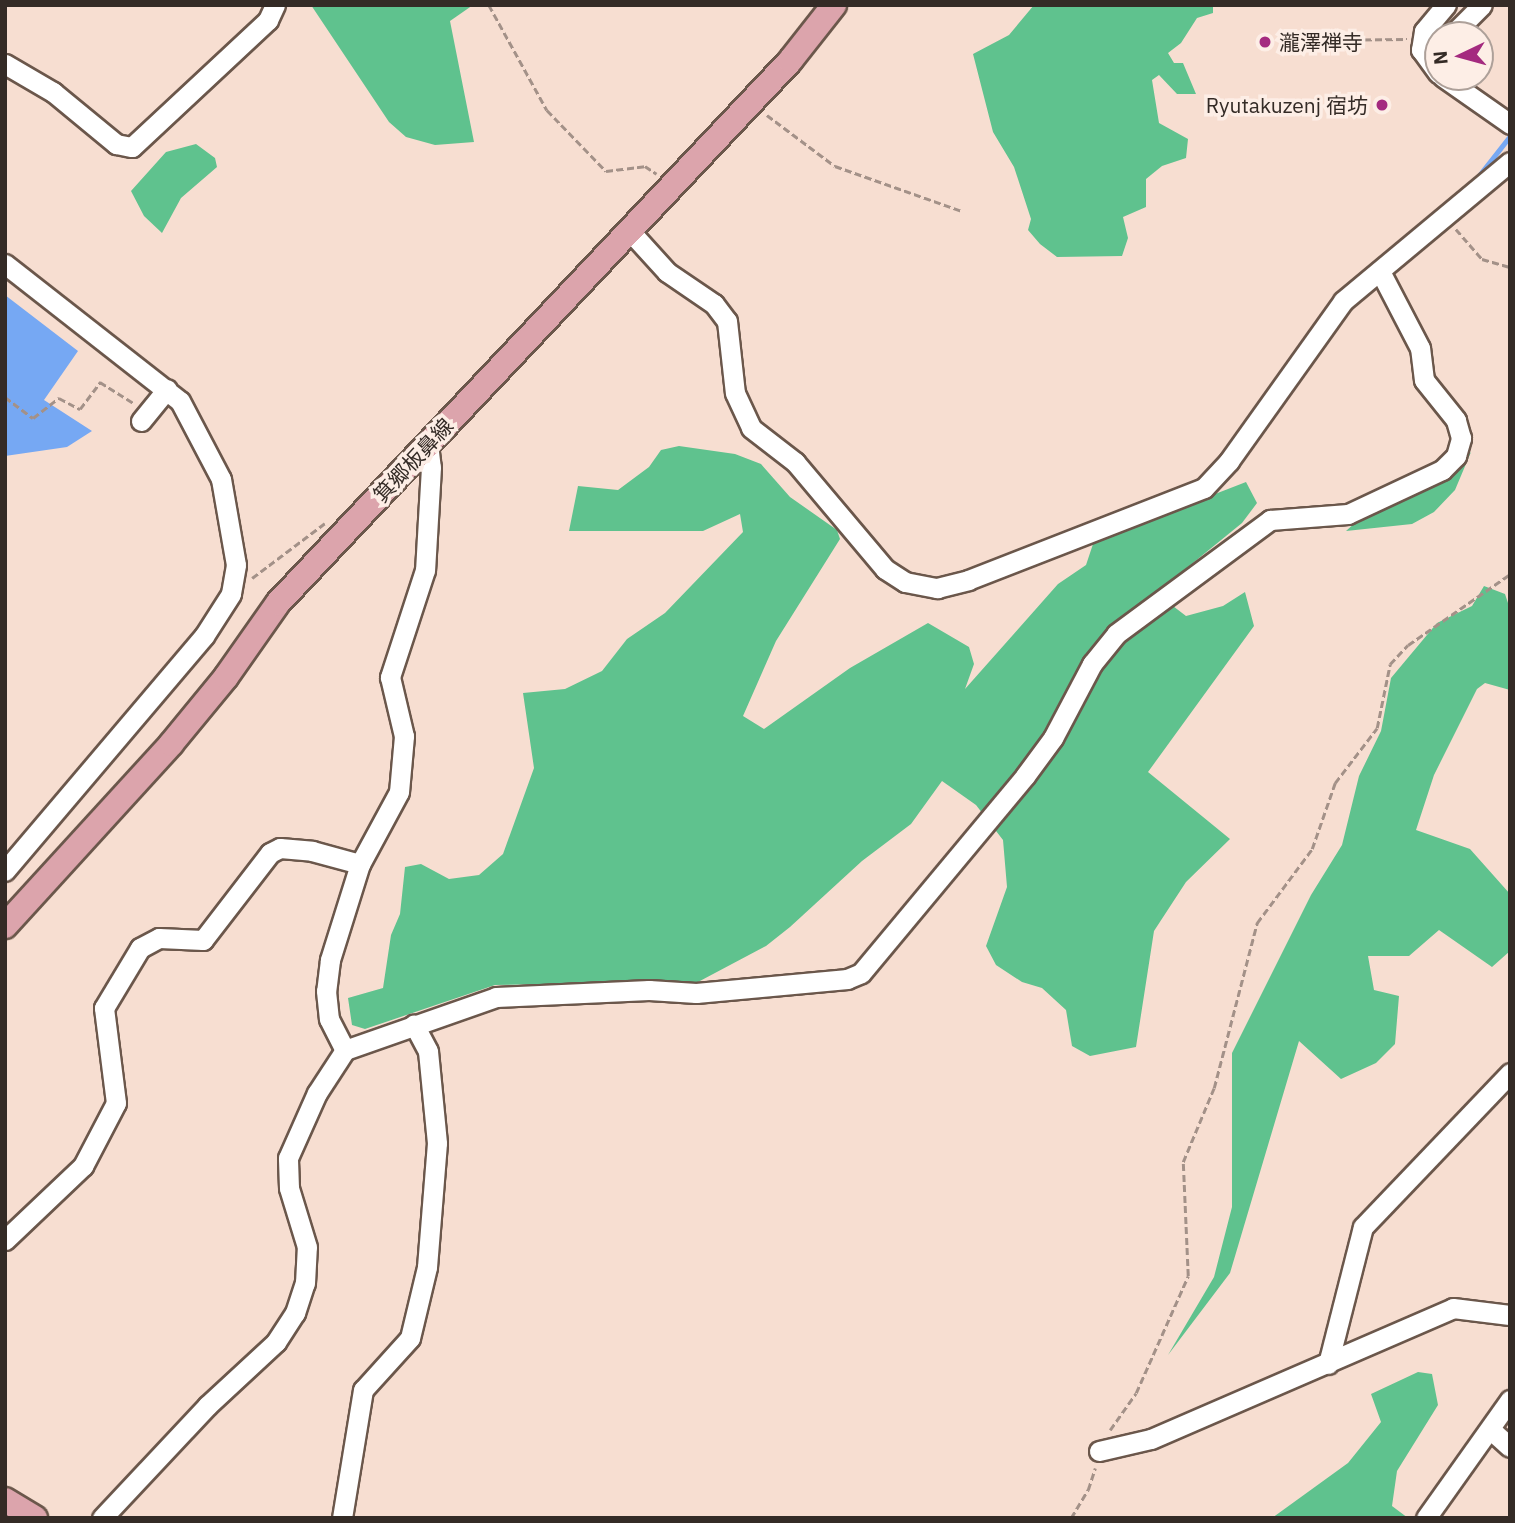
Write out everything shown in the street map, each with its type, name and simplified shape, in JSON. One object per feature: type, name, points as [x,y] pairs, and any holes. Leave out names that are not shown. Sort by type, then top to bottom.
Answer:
[{"type":"main road","name":"箕郷板鼻線","points":[[5,926],[171,744],[226,677],[278,603],[750,102],[834,5]]},
{"type":"main road","points":[[5,1500],[35,1518]]},
{"type":"street","points":[[5,64],[53,92],[116,144],[132,147],[268,20],[275,5]]},
{"type":"street","points":[[1424,53],[1421,50],[1423,38],[1446,5]]},
{"type":"street","points":[[1465,21],[1482,5]]},
{"type":"street","points":[[1467,91],[1510,124]]},
{"type":"street","points":[[628,229],[667,272],[714,304],[727,321],[735,393],[751,428],[795,462],[885,569],[905,582],[927,588],[968,580],[1203,488],[1230,461],[1343,301],[1448,217],[1510,162]]},
{"type":"street","points":[[5,264],[180,401],[220,478],[236,565],[233,587],[204,636],[5,871]]},
{"type":"street","points":[[102,1518],[206,1406],[276,1342],[295,1313],[305,1283],[307,1247],[289,1188],[288,1158],[317,1093],[345,1050],[496,997],[649,990],[696,993],[847,979],[861,973],[1039,757],[1092,664],[1116,634],[1270,520],[1348,514],[1442,470],[1456,456],[1461,438],[1456,419],[1424,380],[1420,348],[1380,271]]},
{"type":"street","points":[[145,417],[167,389]]},
{"type":"street","points":[[345,1050],[329,1019],[326,991],[342,912],[360,864],[399,792],[404,736],[390,677],[425,570],[431,467],[428,444]]},
{"type":"street","points":[[5,1240],[83,1166],[116,1103],[104,1008],[140,948],[159,938],[203,940],[270,853],[279,848],[312,851],[360,864]]},
{"type":"street","points":[[342,1518],[363,1390],[410,1338],[427,1267],[437,1143],[428,1051],[414,1025]]},
{"type":"street","points":[[1328,1364],[1363,1227],[1510,1073]]},
{"type":"street","points":[[1099,1451],[1151,1439],[1453,1308],[1510,1315]]},
{"type":"street","points":[[1426,1518],[1510,1400]]},
{"type":"street","points":[[1491,1430],[1510,1447]]},
{"type":"path","points":[[489,5],[547,110],[606,171],[645,166],[671,184]]},
{"type":"path","points":[[1312,40],[1423,38]]},
{"type":"path","points":[[750,102],[835,166],[962,211]]},
{"type":"path","points":[[1448,217],[1482,258],[1510,267]]},
{"type":"path","points":[[5,397],[33,418],[50,401],[59,398],[80,409],[100,382],[145,417]]},
{"type":"path","points":[[233,587],[249,580],[325,522]]},
{"type":"path","points":[[1070,1518],[1088,1490],[1099,1451],[1136,1393],[1188,1276],[1183,1162],[1214,1088],[1256,923],[1312,849],[1335,783],[1377,728],[1390,664],[1408,645],[1510,574]]},
{"type":"green space","points":[[311,5],[473,5],[450,21],[474,142],[435,145],[406,137],[389,122]]},
{"type":"green space","points":[[1034,5],[1213,5],[1213,13],[1197,18],[1181,43],[1168,53],[1174,63],[1183,63],[1196,94],[1177,94],[1159,75],[1152,80],[1159,123],[1188,139],[1186,158],[1162,166],[1146,179],[1146,207],[1123,217],[1128,238],[1122,256],[1057,257],[1040,244],[1028,230],[1031,219],[1014,167],[993,132],[973,54],[1009,35]]},
{"type":"green space","points":[[196,144],[215,158],[217,167],[181,198],[162,233],[144,216],[131,191],[166,152]]},
{"type":"green space","points":[[679,446],[735,454],[761,464],[790,497],[837,530],[840,539],[776,641],[743,716],[764,729],[850,668],[928,623],[969,647],[974,664],[965,689],[1058,584],[1086,565],[1094,541],[1246,482],[1257,503],[1242,523],[1156,593],[1186,616],[1223,606],[1245,592],[1254,626],[1148,772],[1230,839],[1186,882],[1154,931],[1136,1047],[1090,1056],[1072,1046],[1066,1010],[1042,988],[1022,982],[996,965],[986,946],[1007,887],[1003,840],[976,805],[942,781],[911,824],[862,861],[790,927],[766,946],[698,982],[495,985],[365,1029],[352,1025],[348,998],[383,988],[391,935],[400,914],[405,867],[421,864],[449,879],[479,875],[503,854],[534,768],[523,693],[565,689],[602,671],[627,639],[665,613],[743,532],[740,514],[703,531],[569,531],[578,486],[618,490],[649,467],[661,450]]},
{"type":"green space","points":[[1471,452],[1455,490],[1434,512],[1412,524],[1346,531],[1357,521],[1448,475]]},
{"type":"green space","points":[[1484,586],[1505,594],[1510,609],[1510,690],[1485,683],[1477,689],[1434,775],[1416,830],[1470,849],[1510,894],[1510,951],[1492,967],[1439,930],[1409,956],[1368,956],[1374,990],[1399,996],[1395,1044],[1376,1063],[1341,1079],[1299,1041],[1230,1273],[1168,1355],[1214,1277],[1232,1207],[1232,1053],[1311,895],[1342,845],[1359,776],[1381,731],[1391,678],[1437,623],[1472,606]]},
{"type":"green space","points":[[1418,1372],[1432,1374],[1438,1405],[1397,1471],[1392,1506],[1408,1518],[1272,1518],[1348,1463],[1381,1422],[1371,1394]]},
{"type":"water","points":[[5,295],[78,351],[44,400],[92,431],[67,447],[5,456]]},
{"type":"waterway","points":[[1478,177],[1510,136]]},
{"type":"place","name":"瀧澤禅寺","points":[[1265,42]]},
{"type":"place","name":"Ryutakuzenj 宿坊","points":[[1382,105]]}]
